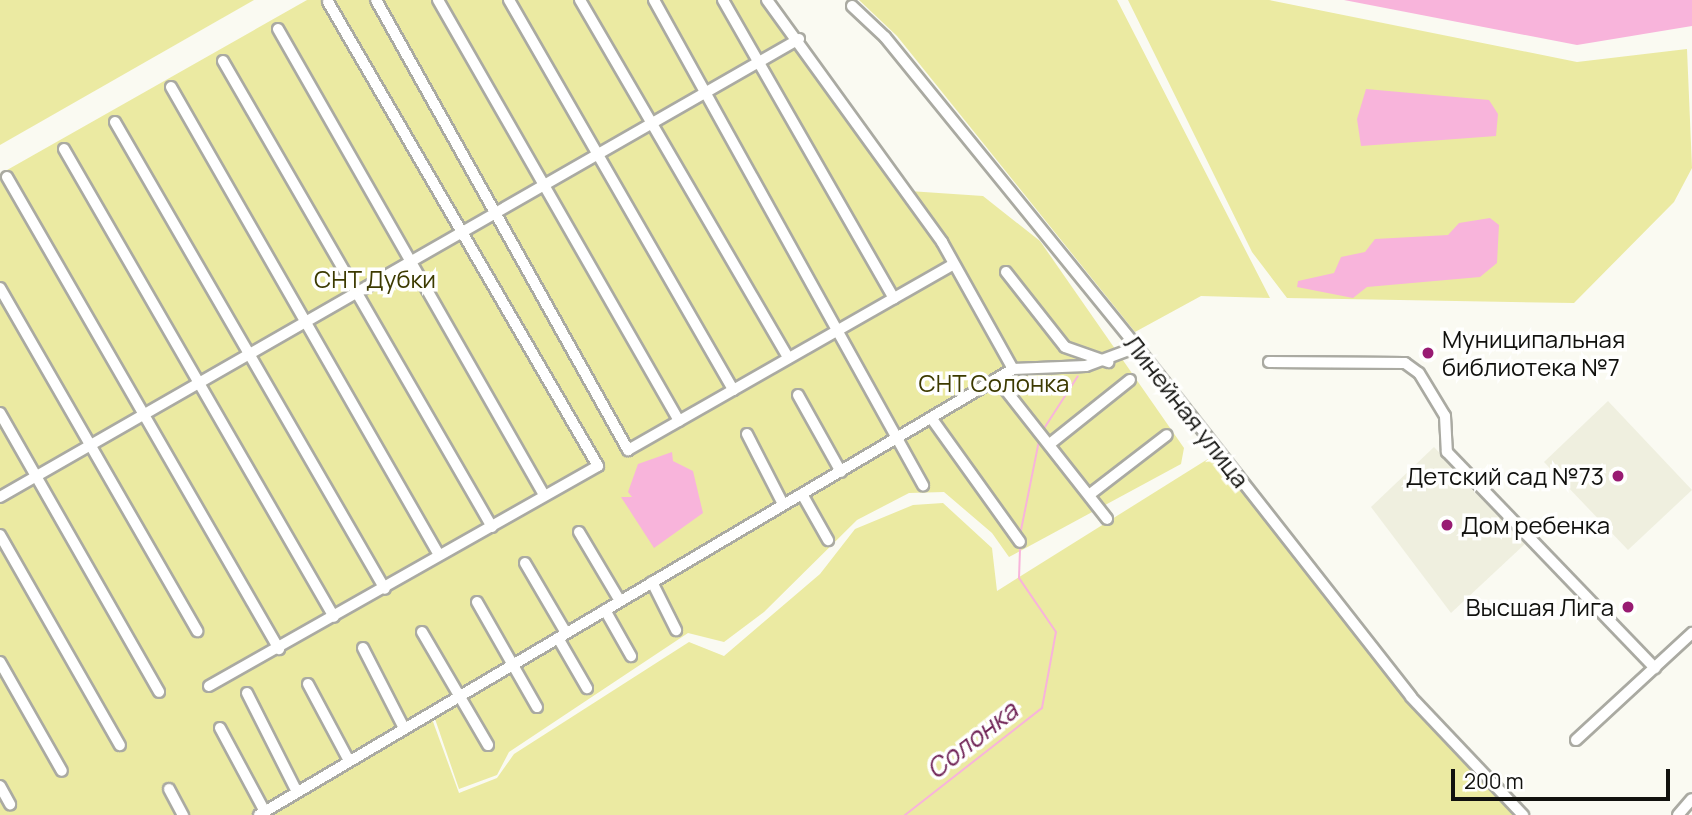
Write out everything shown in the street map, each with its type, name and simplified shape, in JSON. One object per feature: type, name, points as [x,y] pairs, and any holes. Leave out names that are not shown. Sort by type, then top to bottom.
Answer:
[{"type":"street","points":[[376,0],[624,446],[631,450],[952,265]]},
{"type":"street","points":[[439,0],[679,421]]},
{"type":"street","points":[[509,0],[733,390]]},
{"type":"street","points":[[580,0],[788,358]]},
{"type":"street","points":[[654,0],[708,92],[923,485]]},
{"type":"street","points":[[723,0],[894,299]]},
{"type":"street","points":[[767,0],[799,39],[952,265],[1013,369]]},
{"type":"street","points":[[209,686],[385,589],[597,466],[464,232],[328,2]]},
{"type":"street","name":"Линейная улица","points":[[852,6],[885,37],[1137,347],[1411,697],[1523,815]]},
{"type":"street","points":[[278,29],[544,495]]},
{"type":"street","points":[[0,497],[799,39]]},
{"type":"street","points":[[223,61],[492,527]]},
{"type":"street","points":[[171,87],[439,555]]},
{"type":"street","points":[[115,122],[251,353],[385,589]]},
{"type":"street","points":[[64,149],[334,617]]},
{"type":"street","points":[[8,177],[279,649]]},
{"type":"street","points":[[1006,272],[1065,348],[1108,362]]},
{"type":"street","points":[[0,288],[197,631]]},
{"type":"street","points":[[220,728],[261,812],[1013,369],[1108,362],[1137,347]]},
{"type":"street","points":[[1269,362],[1405,363],[1419,373],[1445,416],[1447,452],[1654,668]]},
{"type":"street","points":[[997,379],[1051,443],[1107,519]]},
{"type":"street","points":[[1051,443],[1130,380]]},
{"type":"street","points":[[798,395],[841,472]]},
{"type":"street","points":[[0,413],[159,692]]},
{"type":"street","points":[[932,419],[1020,542]]},
{"type":"street","points":[[747,434],[783,504]]},
{"type":"street","points":[[1089,495],[1167,435]]},
{"type":"street","points":[[802,494],[828,540]]},
{"type":"street","points":[[579,532],[620,601]]},
{"type":"street","points":[[0,535],[120,745]]},
{"type":"street","points":[[525,563],[587,688]]},
{"type":"street","points":[[652,582],[676,630]]},
{"type":"street","points":[[477,602],[537,707]]},
{"type":"street","points":[[605,610],[631,656]]},
{"type":"street","points":[[422,632],[488,745]]},
{"type":"street","points":[[1576,740],[1692,633]]},
{"type":"street","points":[[363,648],[404,728]]},
{"type":"street","points":[[0,662],[62,771]]},
{"type":"street","points":[[308,684],[348,759]]},
{"type":"street","points":[[247,693],[296,790]]},
{"type":"street","points":[[0,786],[10,804]]},
{"type":"street","points":[[169,789],[183,815]]},
{"type":"shaded area","points":[[1344,0],[1692,0],[1692,26],[1577,45]]},
{"type":"shaded area","points":[[1366,89],[1489,100],[1498,114],[1496,136],[1361,146],[1357,119]]},
{"type":"shaded area","points":[[1490,218],[1499,225],[1497,263],[1480,277],[1367,287],[1353,298],[1297,287],[1298,281],[1334,273],[1341,257],[1365,252],[1375,239],[1448,235],[1459,223]]},
{"type":"shaded area","name":"Детский сад №73","points":[[1608,401],[1692,490],[1628,550],[1544,462]]},
{"type":"shaded area","name":"Дом ребенка","points":[[1434,447],[1526,543],[1451,613],[1371,507]]},
{"type":"shaded area","points":[[672,452],[673,461],[693,471],[703,513],[654,548],[621,497],[632,497],[628,492],[638,464]]},
{"type":"green space","points":[[0,0],[254,0],[0,145]]},
{"type":"green space","points":[[307,0],[772,0],[909,191],[983,196],[1040,241],[1184,448],[1181,464],[1009,557],[992,533],[944,492],[909,493],[857,520],[764,612],[724,642],[688,633],[509,752],[497,775],[459,789],[434,716],[355,764],[432,719],[459,793],[497,778],[514,754],[689,642],[724,656],[820,574],[855,529],[913,505],[943,503],[992,548],[997,591],[1219,452],[1411,697],[1523,815],[0,815],[0,174]]},
{"type":"green space","points":[[859,0],[1117,0],[1270,298],[1201,296],[1135,332],[897,36]]},
{"type":"green space","points":[[1128,0],[1269,0],[1577,62],[1687,49],[1692,168],[1674,202],[1574,303],[1287,298],[1252,252]]},
{"type":"waterway","name":"Солонка","points":[[1043,430],[1078,376]]},
{"type":"waterway","name":"Солонка","points":[[1020,535],[1039,441]]},
{"type":"waterway","name":"Солонка","points":[[905,815],[1042,708],[1056,632],[1019,578],[1020,544]]},
{"type":"place","name":"Муниципальная библиотека №7","points":[[1428,353]]},
{"type":"place","name":"Детский сад №73","points":[[1618,476]]},
{"type":"place","name":"Дом ребенка","points":[[1447,525]]},
{"type":"place","name":"Высшая Лига","points":[[1628,607]]},
{"type":"park label","name":"СНТ Дубки","points":[[375,279]]},
{"type":"park label","name":"СНТ Солонка","points":[[994,383]]}]
